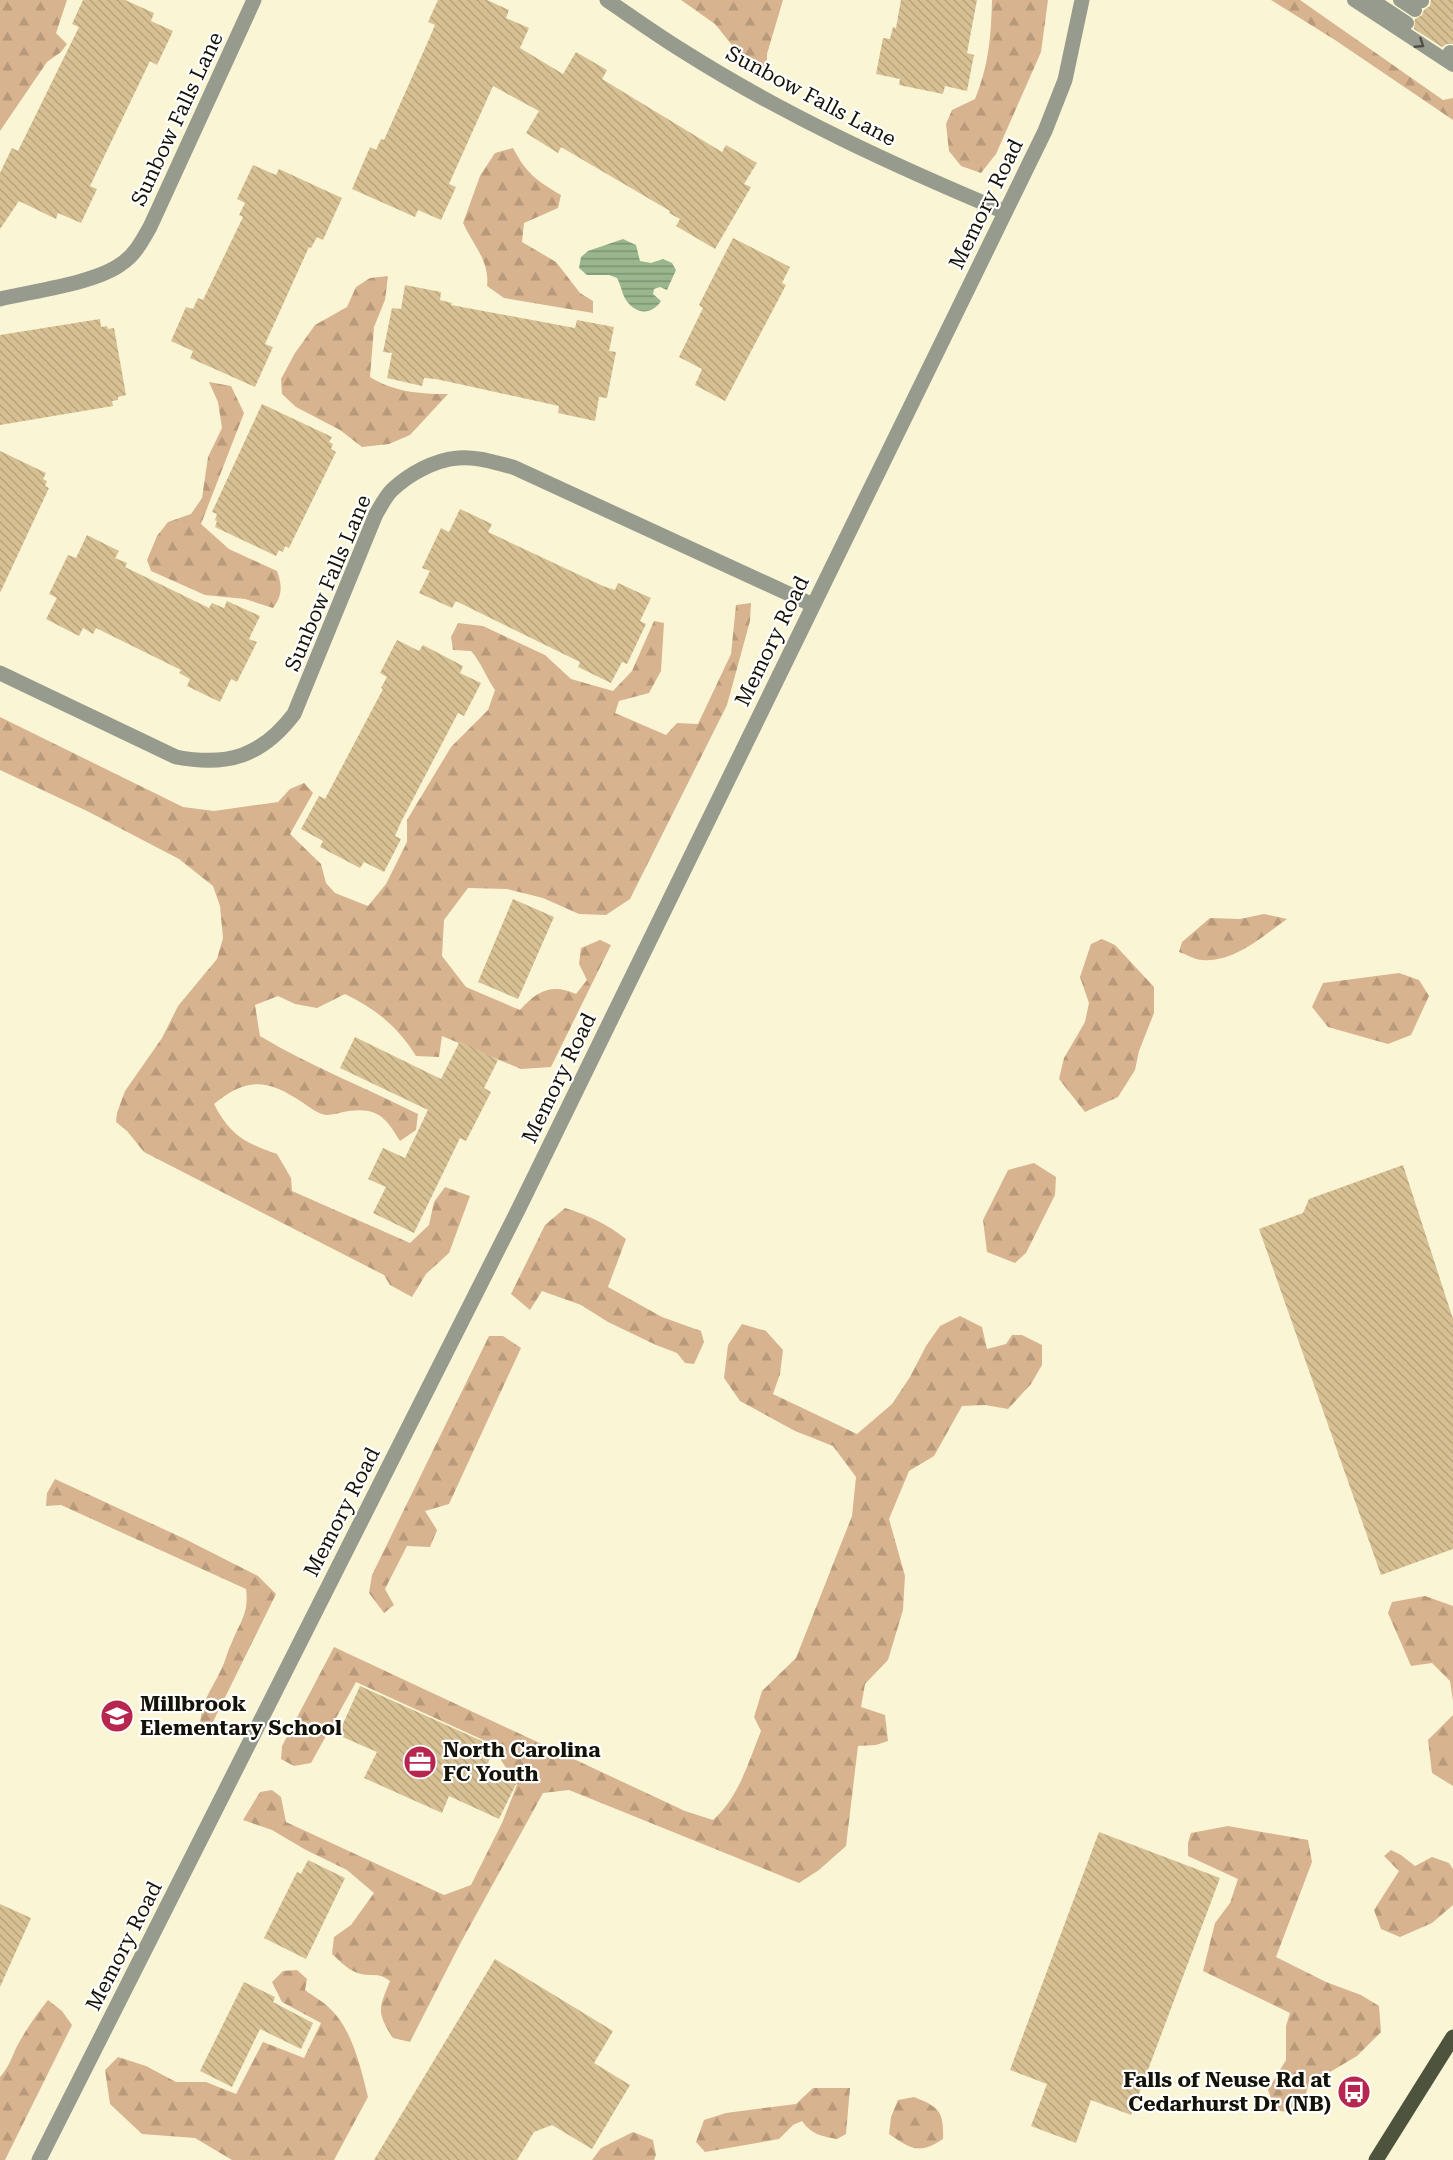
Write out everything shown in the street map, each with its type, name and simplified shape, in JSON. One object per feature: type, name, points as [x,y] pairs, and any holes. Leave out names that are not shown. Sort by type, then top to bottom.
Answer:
[{"type":"main road","points":[[1376,2160],[1453,2037]]},
{"type":"street","name":"Sunbow Falls Lane","points":[[0,299],[102,275],[122,264],[137,249],[150,227],[254,0]]},
{"type":"street","name":"Sunbow Falls Lane","points":[[607,0],[683,51],[759,95],[934,183],[1005,212]]},
{"type":"street","name":"Memory Road","points":[[39,2160],[519,1208],[1045,131],[1065,80],[1082,0]]},
{"type":"street","name":"Sunbow Falls Lane","points":[[0,673],[176,757],[201,762],[247,754],[267,744],[294,714],[376,514],[390,492],[410,476],[433,463],[458,458],[513,466],[813,605]]},
{"type":"lane","points":[[1354,0],[1452,57]]},
{"type":"lane","points":[[1372,0],[1407,23]]},
{"type":"lane","points":[[1400,0],[1419,4]]},
{"type":"green space","points":[[0,0],[67,0],[56,33],[67,44],[61,52],[47,62],[0,131]]},
{"type":"green space","points":[[681,0],[783,0],[767,54],[767,66],[756,71],[748,65],[715,24]]},
{"type":"green space","points":[[992,0],[1048,0],[1041,52],[996,154],[981,173],[961,166],[949,151],[946,124],[952,110],[975,99],[980,86],[988,50]]},
{"type":"green space","points":[[1271,0],[1300,0],[1443,100],[1453,98],[1453,120],[1335,40]]},
{"type":"green space","points":[[513,148],[533,176],[561,195],[558,208],[524,223],[522,242],[556,262],[580,293],[593,301],[593,313],[504,298],[487,286],[486,269],[480,253],[463,223],[480,176],[495,153]]},
{"type":"green space","points":[[388,276],[385,300],[374,327],[370,377],[388,386],[408,391],[448,394],[410,435],[389,444],[362,447],[340,430],[296,407],[282,394],[281,379],[295,353],[315,325],[347,307],[356,287],[370,278]]},
{"type":"green space","points":[[209,382],[231,386],[244,413],[201,524],[229,549],[277,571],[281,590],[279,599],[273,608],[245,599],[205,595],[151,571],[147,560],[157,536],[168,522],[191,514],[202,498],[208,457],[222,428],[218,402]]},
{"type":"green space","points":[[751,603],[750,621],[727,705],[630,899],[606,915],[579,914],[543,898],[507,889],[468,888],[444,920],[442,956],[466,987],[520,1010],[532,998],[552,989],[576,994],[587,980],[579,964],[581,948],[600,940],[611,945],[551,1067],[521,1069],[442,1036],[439,1057],[416,1056],[402,1036],[385,1020],[367,1006],[345,994],[317,1008],[295,1004],[278,996],[255,1005],[260,1036],[318,1067],[418,1114],[416,1130],[400,1141],[385,1120],[374,1113],[359,1110],[323,1114],[290,1094],[267,1085],[247,1085],[226,1095],[214,1104],[233,1131],[247,1142],[277,1154],[291,1178],[292,1191],[410,1243],[429,1225],[434,1202],[445,1187],[470,1196],[449,1253],[426,1274],[412,1297],[390,1285],[384,1275],[144,1152],[127,1131],[116,1122],[125,1091],[162,1038],[178,1006],[217,959],[223,938],[220,906],[213,886],[179,859],[89,812],[0,770],[0,717],[183,807],[214,811],[278,802],[290,789],[304,783],[313,793],[290,834],[321,864],[326,883],[335,893],[368,906],[386,884],[407,842],[407,820],[451,747],[488,710],[495,690],[471,651],[453,650],[451,637],[458,623],[483,626],[545,655],[571,679],[613,691],[632,671],[654,621],[664,623],[661,671],[649,693],[619,701],[615,713],[666,735],[677,723],[698,724],[731,654],[736,605]]},
{"type":"green space","points":[[1264,914],[1287,919],[1237,953],[1214,960],[1202,960],[1179,952],[1182,942],[1210,918],[1240,919]]},
{"type":"green space","points":[[1102,939],[1115,945],[1154,987],[1154,1013],[1139,1051],[1135,1070],[1118,1097],[1085,1112],[1059,1079],[1064,1058],[1085,1022],[1089,1003],[1080,977],[1091,944]]},
{"type":"green space","points":[[1399,973],[1419,980],[1429,996],[1411,1035],[1388,1044],[1328,1027],[1312,1007],[1323,983]]},
{"type":"green space","points":[[1034,1163],[1056,1177],[1055,1195],[1026,1253],[1015,1263],[987,1252],[983,1220],[1008,1170]]},
{"type":"green space","points":[[565,1208],[597,1220],[626,1239],[608,1287],[662,1317],[701,1331],[704,1342],[694,1364],[685,1363],[677,1353],[608,1322],[581,1305],[542,1291],[530,1310],[511,1294],[545,1225]]},
{"type":"green space","points":[[960,1316],[982,1327],[987,1349],[1006,1344],[1012,1335],[1022,1335],[1042,1345],[1042,1365],[1031,1384],[1008,1409],[985,1405],[962,1406],[934,1456],[909,1471],[889,1519],[905,1576],[903,1610],[888,1660],[865,1684],[861,1707],[885,1715],[888,1741],[876,1745],[858,1746],[846,1846],[819,1870],[799,1883],[569,1790],[543,1793],[460,1944],[410,2042],[393,2038],[384,2022],[381,2010],[390,1981],[379,1976],[353,1971],[332,1954],[334,1937],[351,1925],[374,1893],[347,1870],[272,1830],[243,1820],[260,1792],[272,1790],[281,1797],[286,1822],[444,1895],[471,1885],[502,1823],[517,1785],[501,1760],[503,1749],[356,1682],[311,1763],[294,1766],[281,1759],[282,1746],[334,1647],[685,1811],[713,1820],[730,1801],[736,1790],[761,1731],[754,1717],[762,1691],[796,1658],[852,1516],[856,1477],[833,1446],[795,1431],[740,1401],[724,1378],[728,1345],[742,1324],[766,1331],[783,1350],[780,1374],[773,1394],[857,1434],[892,1404],[940,1326]]},
{"type":"green space","points":[[489,1336],[503,1336],[521,1348],[449,1504],[425,1511],[437,1530],[430,1547],[407,1546],[385,1589],[394,1605],[384,1613],[369,1593],[372,1575]]},
{"type":"green space","points":[[55,1479],[185,1539],[258,1576],[276,1594],[208,1732],[200,1724],[203,1708],[222,1669],[243,1616],[246,1589],[61,1505],[46,1506],[47,1493]]},
{"type":"green space","points":[[1425,1596],[1453,1606],[1453,1701],[1450,1681],[1432,1663],[1411,1666],[1388,1613],[1392,1602]]},
{"type":"green space","points":[[1453,1715],[1453,1786],[1432,1773],[1428,1740]]},
{"type":"green space","points":[[1228,1826],[1308,1840],[1312,1862],[1276,1957],[1326,1982],[1361,1995],[1379,2006],[1381,2032],[1357,2056],[1330,2072],[1310,2079],[1304,2101],[1292,2112],[1279,2111],[1268,2090],[1286,2060],[1286,2026],[1290,2013],[1203,1971],[1215,1923],[1230,1903],[1238,1879],[1188,1856],[1188,1843],[1191,1833]]},
{"type":"green space","points":[[1391,1850],[1415,1866],[1432,1857],[1449,1863],[1453,1869],[1453,1905],[1432,1923],[1400,1937],[1381,1929],[1374,1910],[1399,1871],[1384,1856]]},
{"type":"green space","points":[[297,1970],[307,1979],[305,1990],[325,2004],[342,2023],[354,2047],[368,2097],[334,2160],[232,2160],[195,2138],[142,2134],[110,2104],[105,2070],[118,2057],[146,2066],[176,2082],[206,2082],[236,2094],[263,2042],[304,2058],[321,2023],[282,2002],[272,1982],[283,1971]]},
{"type":"green space","points":[[48,2000],[62,2011],[72,2025],[5,2160],[0,2160],[0,2077],[27,2029]]},
{"type":"green space","points":[[813,2088],[850,2088],[846,2134],[837,2139],[822,2136],[802,2121],[793,2125],[779,2139],[705,2152],[696,2142],[704,2120],[726,2113],[796,2104]]},
{"type":"green space","points":[[914,2097],[934,2107],[941,2116],[943,2139],[928,2147],[909,2146],[889,2134],[891,2117],[898,2100]]},
{"type":"green space","points":[[633,2132],[653,2140],[656,2155],[654,2160],[592,2160],[601,2148]]},
{"type":"shaded area","points":[[623,239],[636,245],[640,261],[651,263],[663,259],[672,263],[676,270],[667,290],[660,287],[654,289],[653,294],[661,301],[649,311],[639,311],[630,305],[617,278],[609,275],[587,275],[579,268],[581,257],[588,251]]},
{"type":"building","points":[[83,0],[125,0],[154,13],[151,21],[173,31],[157,65],[150,61],[90,186],[97,189],[81,223],[58,213],[56,219],[19,201],[0,229],[0,173],[12,148],[18,151],[79,27],[72,24]]},
{"type":"building","points":[[438,0],[487,0],[509,10],[506,18],[529,28],[520,48],[563,74],[576,52],[607,70],[602,79],[722,152],[726,145],[757,163],[744,184],[751,187],[715,249],[676,226],[680,219],[669,213],[670,211],[561,147],[558,153],[526,133],[539,111],[493,86],[449,184],[456,187],[441,220],[418,210],[415,217],[352,189],[370,147],[376,150],[381,139],[384,140],[435,25],[428,22]]},
{"type":"building","points":[[901,0],[977,0],[967,53],[974,55],[967,91],[945,86],[943,94],[899,85],[900,79],[876,74],[883,38],[890,39],[893,27],[896,28]]},
{"type":"building","points":[[1431,0],[1453,0],[1453,44],[1442,47],[1414,29],[1415,19],[1430,6]]},
{"type":"building","points":[[253,165],[276,175],[279,169],[342,198],[323,240],[317,237],[311,248],[309,247],[265,344],[273,347],[255,387],[190,358],[193,351],[171,341],[186,307],[193,309],[198,298],[203,300],[243,217],[239,215],[245,203],[237,199]]},
{"type":"building","points":[[733,238],[790,267],[782,283],[786,285],[725,401],[695,385],[702,369],[679,357],[703,308],[699,305]]},
{"type":"building","points":[[405,285],[441,292],[440,300],[452,303],[451,305],[575,328],[577,320],[614,327],[609,351],[616,352],[607,398],[599,397],[595,421],[558,413],[559,406],[436,379],[424,378],[422,386],[387,378],[392,353],[383,352],[392,308],[401,309]]},
{"type":"building","points":[[100,319],[101,327],[114,328],[126,395],[112,401],[113,406],[0,425],[0,335]]},
{"type":"building","points":[[262,404],[332,437],[329,442],[333,444],[331,449],[336,452],[289,548],[285,546],[283,552],[279,550],[276,556],[215,527],[217,514],[212,512]]},
{"type":"building","points":[[0,451],[46,473],[43,479],[47,481],[45,486],[49,488],[0,593]]},
{"type":"building","points":[[460,509],[492,524],[488,532],[603,586],[615,590],[618,583],[651,598],[640,621],[646,624],[627,664],[622,662],[611,683],[578,667],[580,662],[456,601],[452,608],[419,593],[430,571],[422,568],[441,528],[449,532]]},
{"type":"building","points":[[87,535],[119,551],[115,558],[127,563],[125,567],[209,608],[212,603],[224,608],[227,601],[260,616],[249,639],[257,642],[237,682],[231,679],[220,702],[187,686],[190,679],[179,673],[181,670],[96,628],[93,634],[83,628],[79,636],[46,619],[57,598],[49,594],[68,555],[76,558]]},
{"type":"building","points":[[397,640],[419,651],[423,645],[463,666],[460,673],[481,683],[464,716],[458,713],[401,822],[395,836],[401,839],[384,872],[364,862],[360,868],[320,847],[323,841],[301,829],[319,796],[325,799],[383,689],[381,688],[387,677],[380,673]]},
{"type":"building","points":[[513,899],[554,917],[518,999],[478,982]]},
{"type":"building","points":[[355,1037],[441,1079],[460,1041],[498,1060],[484,1088],[491,1092],[466,1141],[460,1138],[414,1233],[373,1213],[386,1187],[368,1179],[383,1148],[405,1158],[428,1110],[340,1068]]},
{"type":"building","points":[[1403,1165],[1453,1319],[1453,1549],[1381,1575],[1259,1229],[1303,1213],[1309,1199]]},
{"type":"building","points":[[360,1686],[495,1747],[485,1770],[516,1784],[499,1819],[449,1796],[442,1813],[364,1778],[377,1752],[338,1735]]},
{"type":"building","points":[[1099,1832],[1220,1878],[1131,2115],[1091,2100],[1076,2143],[1031,2126],[1047,2084],[1010,2070]]},
{"type":"building","points":[[308,1860],[345,1878],[306,1959],[264,1938],[297,1872],[301,1874]]},
{"type":"building","points":[[0,1904],[31,1918],[0,1987]]},
{"type":"building","points":[[495,1959],[613,2031],[594,2063],[630,2085],[592,2149],[552,2125],[534,2132],[517,2160],[374,2160]]},
{"type":"building","points":[[244,1982],[275,1997],[273,2002],[313,2023],[301,2049],[260,2029],[232,2087],[200,2071]]},
{"type":"place","name":"Millbrook Elementary School","points":[[117,1716]]},
{"type":"place","name":"North Carolina FC Youth","points":[[420,1762]]},
{"type":"place","name":"Falls of Neuse Rd at Cedarhurst Dr (NB)","points":[[1354,2092]]}]
